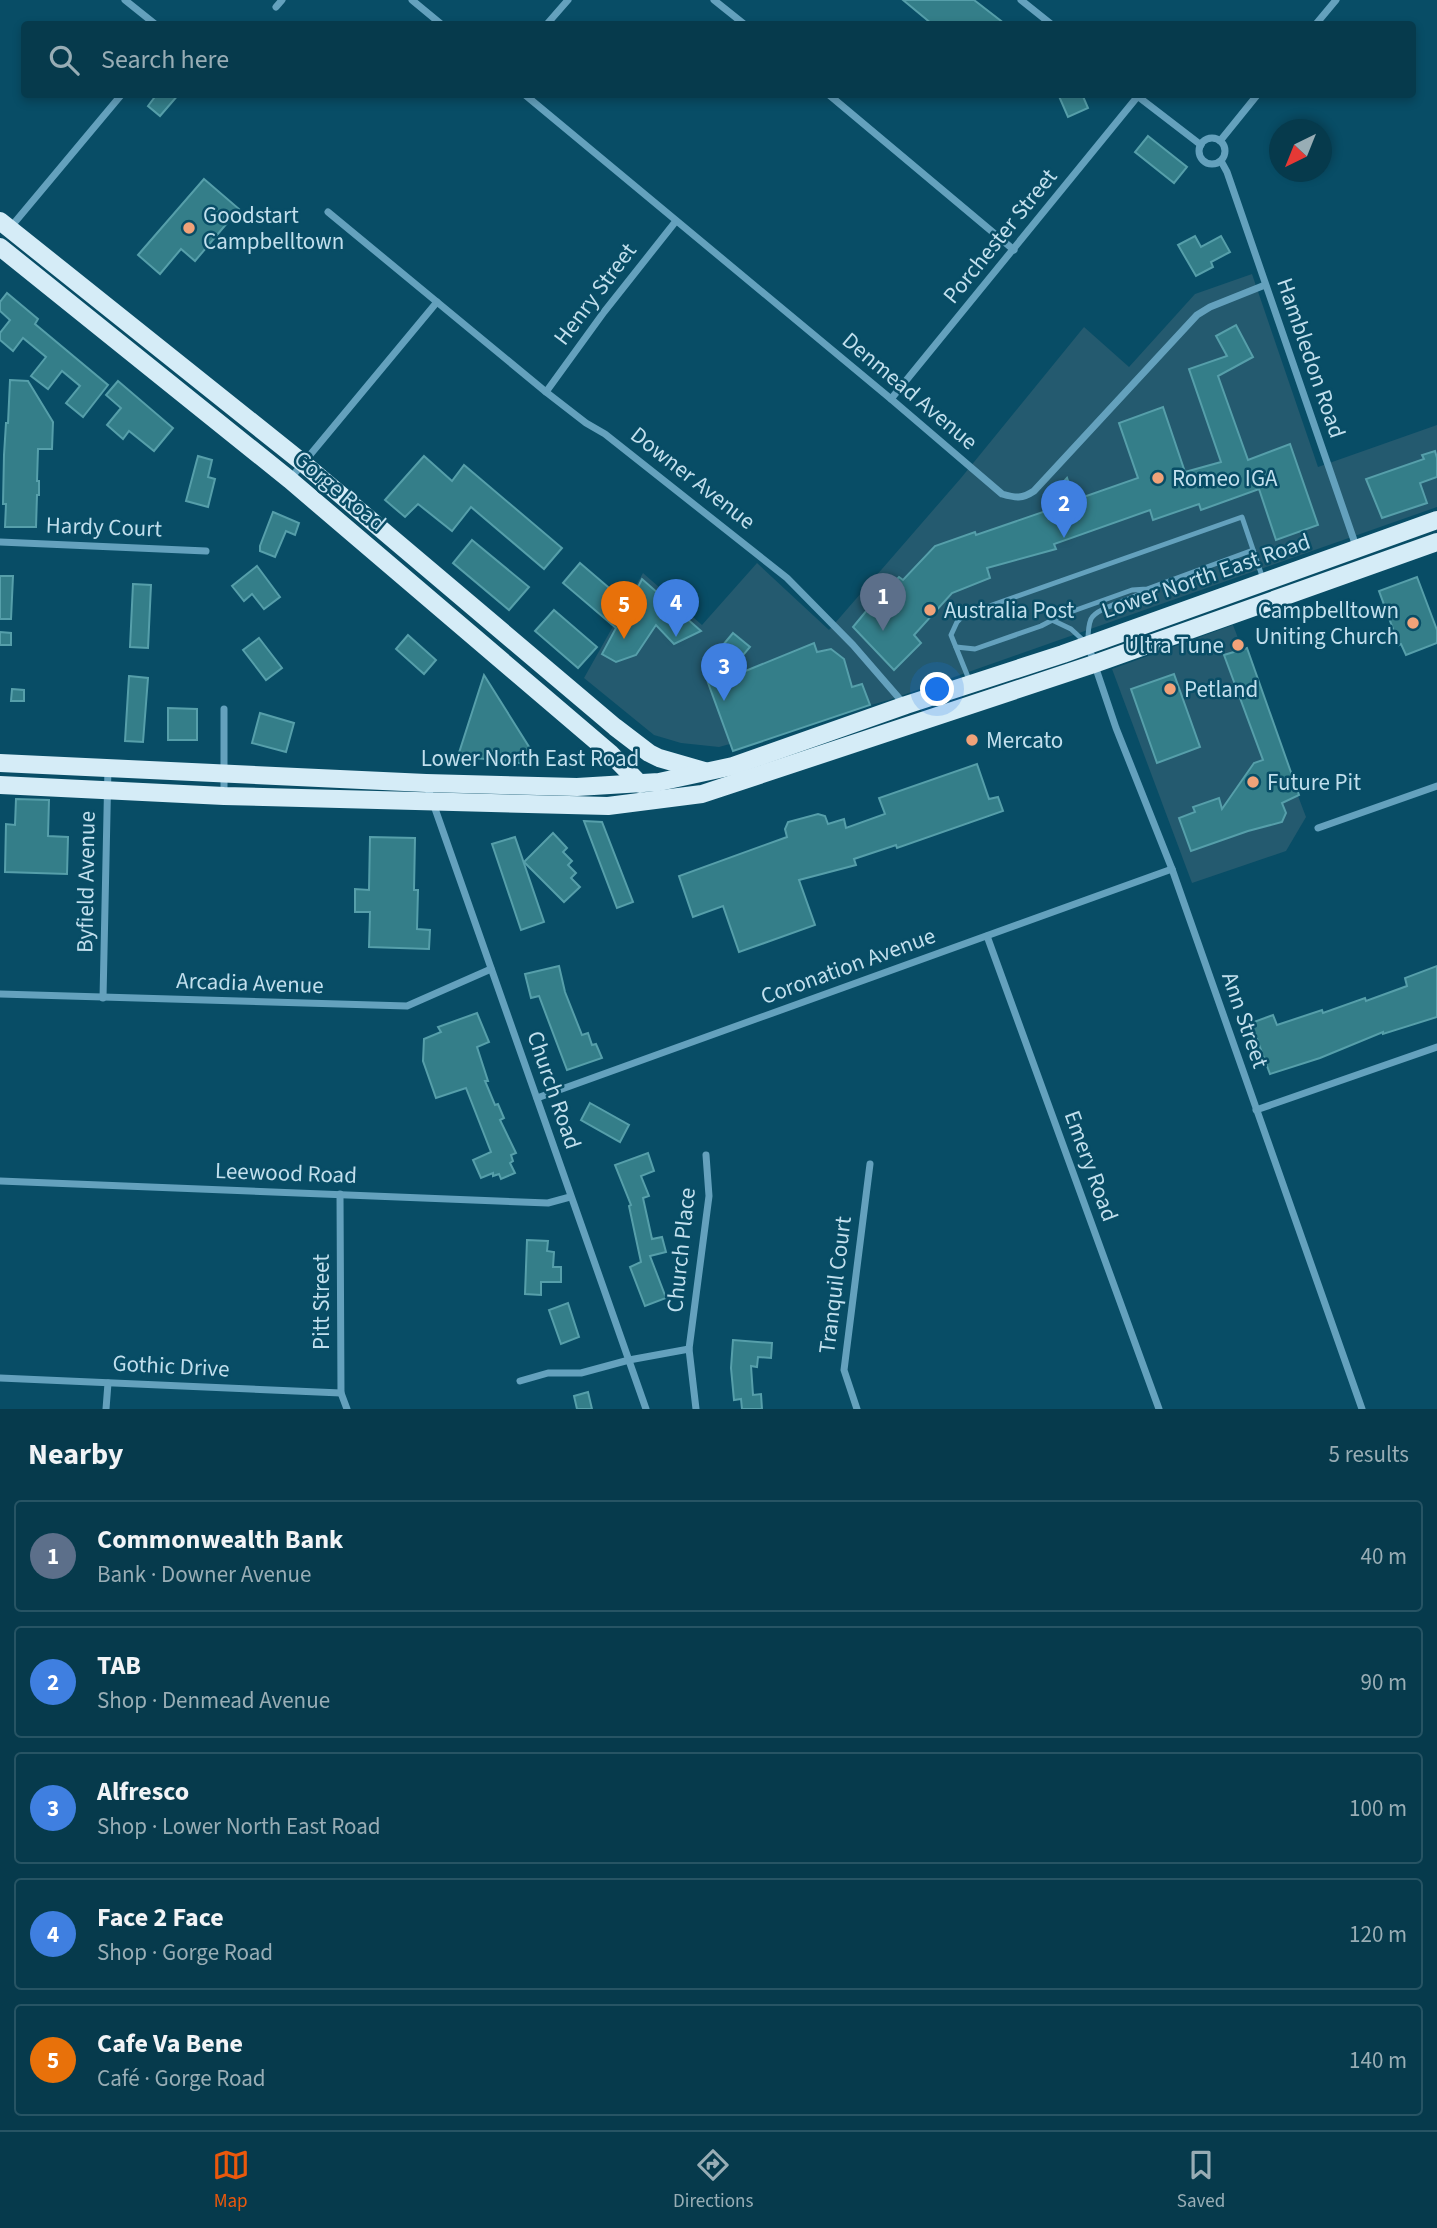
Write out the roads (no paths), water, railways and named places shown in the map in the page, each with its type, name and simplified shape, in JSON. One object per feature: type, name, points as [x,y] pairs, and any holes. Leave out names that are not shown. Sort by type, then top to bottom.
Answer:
[{"type":"main road","name":"Gorge Road","points":[[5,225],[303,463],[615,727],[659,758],[707,772]]},
{"type":"main road","name":"Gorge Road","points":[[0,247],[290,480],[610,753],[640,784]]},
{"type":"main road","name":"Lower North East Road","points":[[0,785],[225,796],[428,792],[659,782],[733,766],[1437,520]]},
{"type":"main road","name":"Lower North East Road","points":[[0,763],[225,772],[608,806],[702,794],[1094,664],[1437,542]]},
{"type":"main road","name":"Gorge Road","points":[[615,727],[637,767],[644,802]]},
{"type":"street","points":[[125,0],[151,21]]},
{"type":"street","points":[[276,7],[282,0]]},
{"type":"street","points":[[412,0],[437,21]]},
{"type":"street","points":[[550,21],[568,0]]},
{"type":"street","points":[[714,0],[740,21]]},
{"type":"street","points":[[1021,0],[1047,21]]},
{"type":"street","points":[[1318,21],[1336,0]]},
{"type":"street","points":[[5,225],[118,98]]},
{"type":"street","name":"Denmead Avenue","points":[[529,98],[1002,494],[1024,498],[1034,491],[1197,315],[1265,285]]},
{"type":"street","points":[[833,98],[1014,250]]},
{"type":"street","name":"Porchester Street","points":[[891,399],[1135,98]]},
{"type":"street","points":[[1141,98],[1201,145]]},
{"type":"street","points":[[1220,141],[1255,98]]},
{"type":"street","points":[[1209,139],[1220,141],[1225,153],[1221,161],[1215,164],[1206,162],[1200,153],[1201,145],[1209,139]]},
{"type":"street","name":"Hambledon Road","points":[[1221,161],[1364,568]]},
{"type":"street","name":"Downer Avenue","points":[[328,212],[546,392],[586,423],[610,437],[787,578],[839,630],[906,705]]},
{"type":"street","name":"Henry Street","points":[[546,392],[604,312],[676,221]]},
{"type":"street","points":[[290,480],[437,302]]},
{"type":"street","name":"Hardy Court","points":[[0,542],[206,551]]},
{"type":"street","name":"Ann Street","points":[[1088,644],[1116,728],[1172,869],[1362,1409]]},
{"type":"street","points":[[225,709],[225,796]]},
{"type":"street","name":"Byfield Avenue","points":[[103,998],[108,767]]},
{"type":"street","points":[[1318,828],[1437,786]]},
{"type":"street","name":"Church Road","points":[[428,792],[646,1409]]},
{"type":"street","name":"Coronation Avenue","points":[[537,1098],[1172,869]]},
{"type":"street","name":"Emery Road","points":[[987,936],[1159,1409]]},
{"type":"street","name":"Arcadia Avenue","points":[[0,994],[407,1006],[491,968]]},
{"type":"street","points":[[1256,1111],[1437,1047]]},
{"type":"street","name":"Church Place","points":[[696,1409],[689,1349],[709,1196],[706,1155]]},
{"type":"street","name":"Tranquil Court","points":[[856,1409],[844,1370],[870,1164]]},
{"type":"street","name":"Leewood Road","points":[[0,1181],[548,1203],[570,1197]]},
{"type":"street","name":"Pitt Street","points":[[341,1194],[341,1393],[347,1409]]},
{"type":"street","points":[[520,1381],[548,1373],[581,1373],[629,1360],[689,1349]]},
{"type":"street","name":"Gothic Drive","points":[[0,1378],[341,1393]]},
{"type":"street","points":[[106,1409],[108,1383]]},
{"type":"lane","points":[[971,684],[951,635],[964,615],[1242,517],[1264,582]]},
{"type":"lane","points":[[1088,644],[1091,618],[1098,611],[1135,597],[1147,589],[1253,550]]},
{"type":"lane","points":[[956,647],[975,649],[1132,590],[1147,589]]},
{"type":"lane","points":[[1052,620],[1071,629],[1088,644]]},
{"type":"place","name":"Goodstart Campbelltown","points":[[189,228]]},
{"type":"place","name":"Romeo IGA","points":[[1158,478]]},
{"type":"place","name":"TAB","points":[[1064,538]]},
{"type":"place","name":"Australia Post","points":[[930,610]]},
{"type":"place","name":"Campbelltown Uniting Church","points":[[1413,623]]},
{"type":"place","name":"Commonwealth Bank","points":[[883,631]]},
{"type":"place","name":"Face 2 Face","points":[[676,637]]},
{"type":"place","name":"Cafe Va Bene","points":[[624,639]]},
{"type":"place","name":"Ultra Tune","points":[[1238,645]]},
{"type":"place","name":"Petland","points":[[1170,689]]},
{"type":"place","name":"Alfresco","points":[[724,701]]},
{"type":"place","name":"Mercato","points":[[972,740]]},
{"type":"place","name":"Future Pit","points":[[1253,782]]}]
